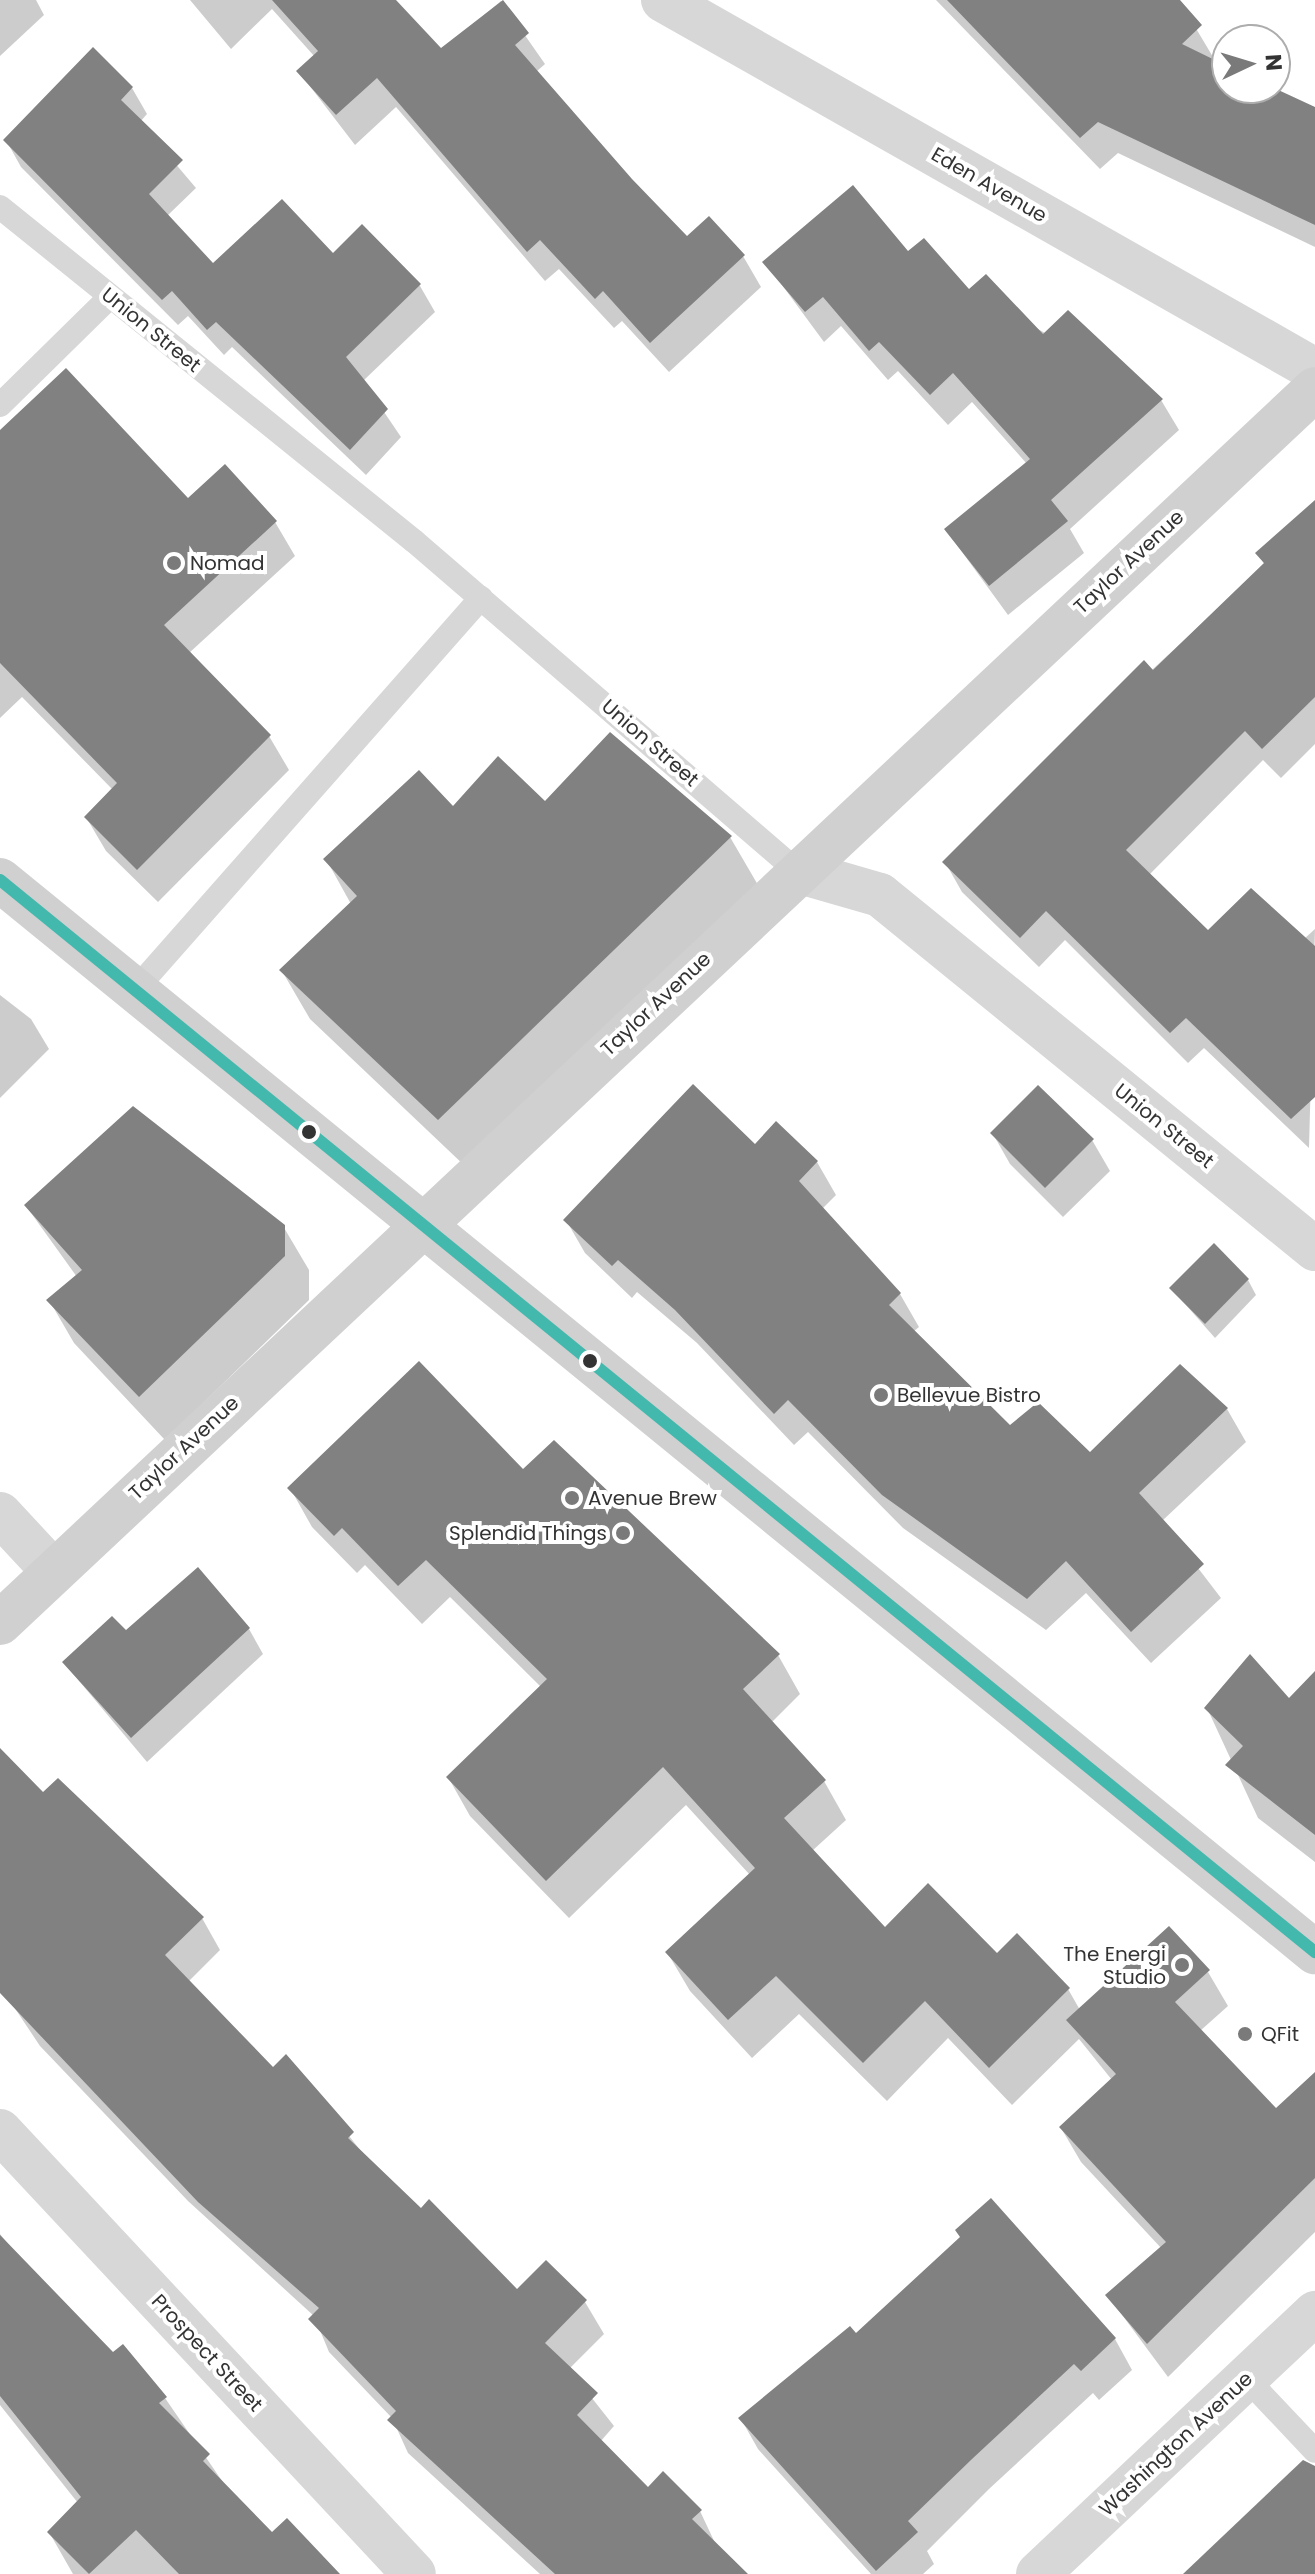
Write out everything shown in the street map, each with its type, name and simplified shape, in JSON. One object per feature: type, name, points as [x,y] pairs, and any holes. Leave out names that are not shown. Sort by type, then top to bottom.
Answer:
[{"type":"street","name":"Eden Avenue","points":[[663,0],[1315,370]]},
{"type":"street","name":"Taylor Avenue","points":[[0,1623],[797,871],[1315,389]]},
{"type":"street","name":"Union Street","points":[[797,871],[880,895],[1315,1249]]},
{"type":"street","points":[[0,880],[1315,1952]]},
{"type":"street","points":[[0,1514],[53,1571]]},
{"type":"street","name":"Prospect Street","points":[[0,2131],[414,2574]]},
{"type":"street","name":"Washington Avenue","points":[[1038,2574],[1315,2313]]},
{"type":"lane","name":"Union Street","points":[[0,207],[481,598],[797,871]]},
{"type":"lane","points":[[0,405],[110,297]]},
{"type":"lane","points":[[135,990],[481,598]]},
{"type":"lane","points":[[1246,2378],[1315,2451]]},
{"type":"building","points":[[272,0],[396,0],[441,48],[503,0],[529,33],[515,45],[632,179],[687,236],[709,216],[745,255],[650,343],[603,291],[595,299],[540,240],[527,252],[377,78],[336,115],[296,71],[318,51]]},
{"type":"building","points":[[947,0],[1180,0],[1202,25],[1182,44],[1211,58],[1211,104],[1291,104],[1291,96],[1315,107],[1315,225],[1098,122],[1080,138]]},
{"type":"building","points":[[93,47],[133,87],[121,100],[183,160],[149,194],[213,263],[282,199],[333,253],[362,224],[421,284],[346,357],[388,409],[350,450],[216,322],[207,330],[172,291],[162,300],[3,140]]},
{"type":"building","points":[[853,185],[908,251],[924,238],[969,289],[986,274],[1043,334],[1068,310],[1163,399],[1051,500],[1068,521],[989,586],[944,529],[1030,459],[953,373],[930,395],[879,342],[869,351],[823,297],[805,312],[762,262]]},
{"type":"building","points":[[66,368],[188,498],[225,464],[277,521],[164,625],[271,735],[137,870],[84,817],[117,783],[0,663],[0,430]]},
{"type":"building","points":[[1315,500],[1315,697],[1262,749],[1245,731],[1126,850],[1208,930],[1251,888],[1315,946],[1315,1097],[1291,1119],[1186,1018],[1170,1033],[1046,911],[1020,938],[942,862],[1144,660],[1153,670],[1264,563],[1255,553]]},
{"type":"building","points":[[610,732],[732,836],[438,1120],[279,970],[357,896],[323,859],[419,770],[453,806],[498,756],[545,801]]},
{"type":"building","points":[[693,1084],[755,1144],[776,1121],[818,1161],[799,1181],[901,1293],[889,1305],[1010,1425],[1038,1402],[1090,1452],[1180,1364],[1228,1408],[1139,1493],[1204,1564],[1131,1632],[1066,1561],[1027,1599],[882,1495],[788,1400],[774,1414],[675,1310],[618,1260],[612,1266],[563,1220]]},
{"type":"building","points":[[1038,1085],[1094,1139],[1045,1188],[990,1133]]},
{"type":"building","points":[[133,1106],[285,1225],[285,1256],[139,1397],[46,1300],[82,1270],[24,1205]]},
{"type":"building","points":[[1214,1243],[1249,1279],[1205,1324],[1169,1288]]},
{"type":"building","points":[[419,1361],[523,1469],[554,1440],[780,1654],[743,1689],[826,1780],[784,1818],[885,1927],[928,1883],[997,1953],[1017,1933],[1070,1988],[989,2068],[925,2001],[863,2063],[776,1976],[728,2020],[665,1952],[755,1868],[663,1767],[546,1881],[446,1777],[547,1679],[426,1560],[398,1586],[342,1528],[334,1536],[287,1488]]},
{"type":"building","points":[[198,1567],[250,1628],[131,1738],[62,1662],[112,1616],[126,1630]]},
{"type":"building","points":[[1250,1654],[1289,1698],[1315,1671],[1315,1835],[1225,1765],[1243,1746],[1204,1708]]},
{"type":"building","points":[[0,1748],[43,1792],[58,1778],[204,1917],[165,1955],[273,2067],[286,2054],[354,2132],[348,2138],[421,2208],[429,2199],[517,2289],[546,2260],[587,2300],[545,2343],[598,2393],[577,2415],[648,2487],[663,2471],[702,2510],[692,2519],[748,2574],[555,2574],[387,2420],[396,2411],[308,2319],[319,2308],[198,2202],[0,1993]]},
{"type":"building","points":[[1169,1926],[1210,1970],[1175,2002],[1276,2108],[1315,2072],[1315,2178],[1147,2344],[1105,2295],[1166,2242],[1059,2127],[1116,2074],[1066,2020]]},
{"type":"building","points":[[991,2198],[1116,2338],[1081,2371],[1074,2364],[908,2521],[918,2532],[876,2571],[738,2418],[850,2326],[856,2333],[960,2237],[955,2230]]},
{"type":"building","points":[[0,2235],[113,2352],[123,2344],[167,2397],[159,2403],[210,2454],[203,2461],[272,2532],[287,2518],[340,2574],[179,2574],[136,2530],[89,2574],[47,2532],[81,2497],[0,2396]]},
{"type":"building","points":[[1303,2460],[1315,2466],[1315,2574],[1183,2574]]},
{"type":"transit line","points":[[0,880],[1315,1952]]},
{"type":"place","name":"Nomad","points":[[174,563]]},
{"type":"place","name":"Bellevue Bistro","points":[[881,1395]]},
{"type":"place","name":"Avenue Brew","points":[[572,1498]]},
{"type":"place","name":"Splendid Things","points":[[623,1533]]},
{"type":"place","name":"The Energi Studio","points":[[1182,1965]]},
{"type":"place","name":"QFit","points":[[1245,2034]]}]
